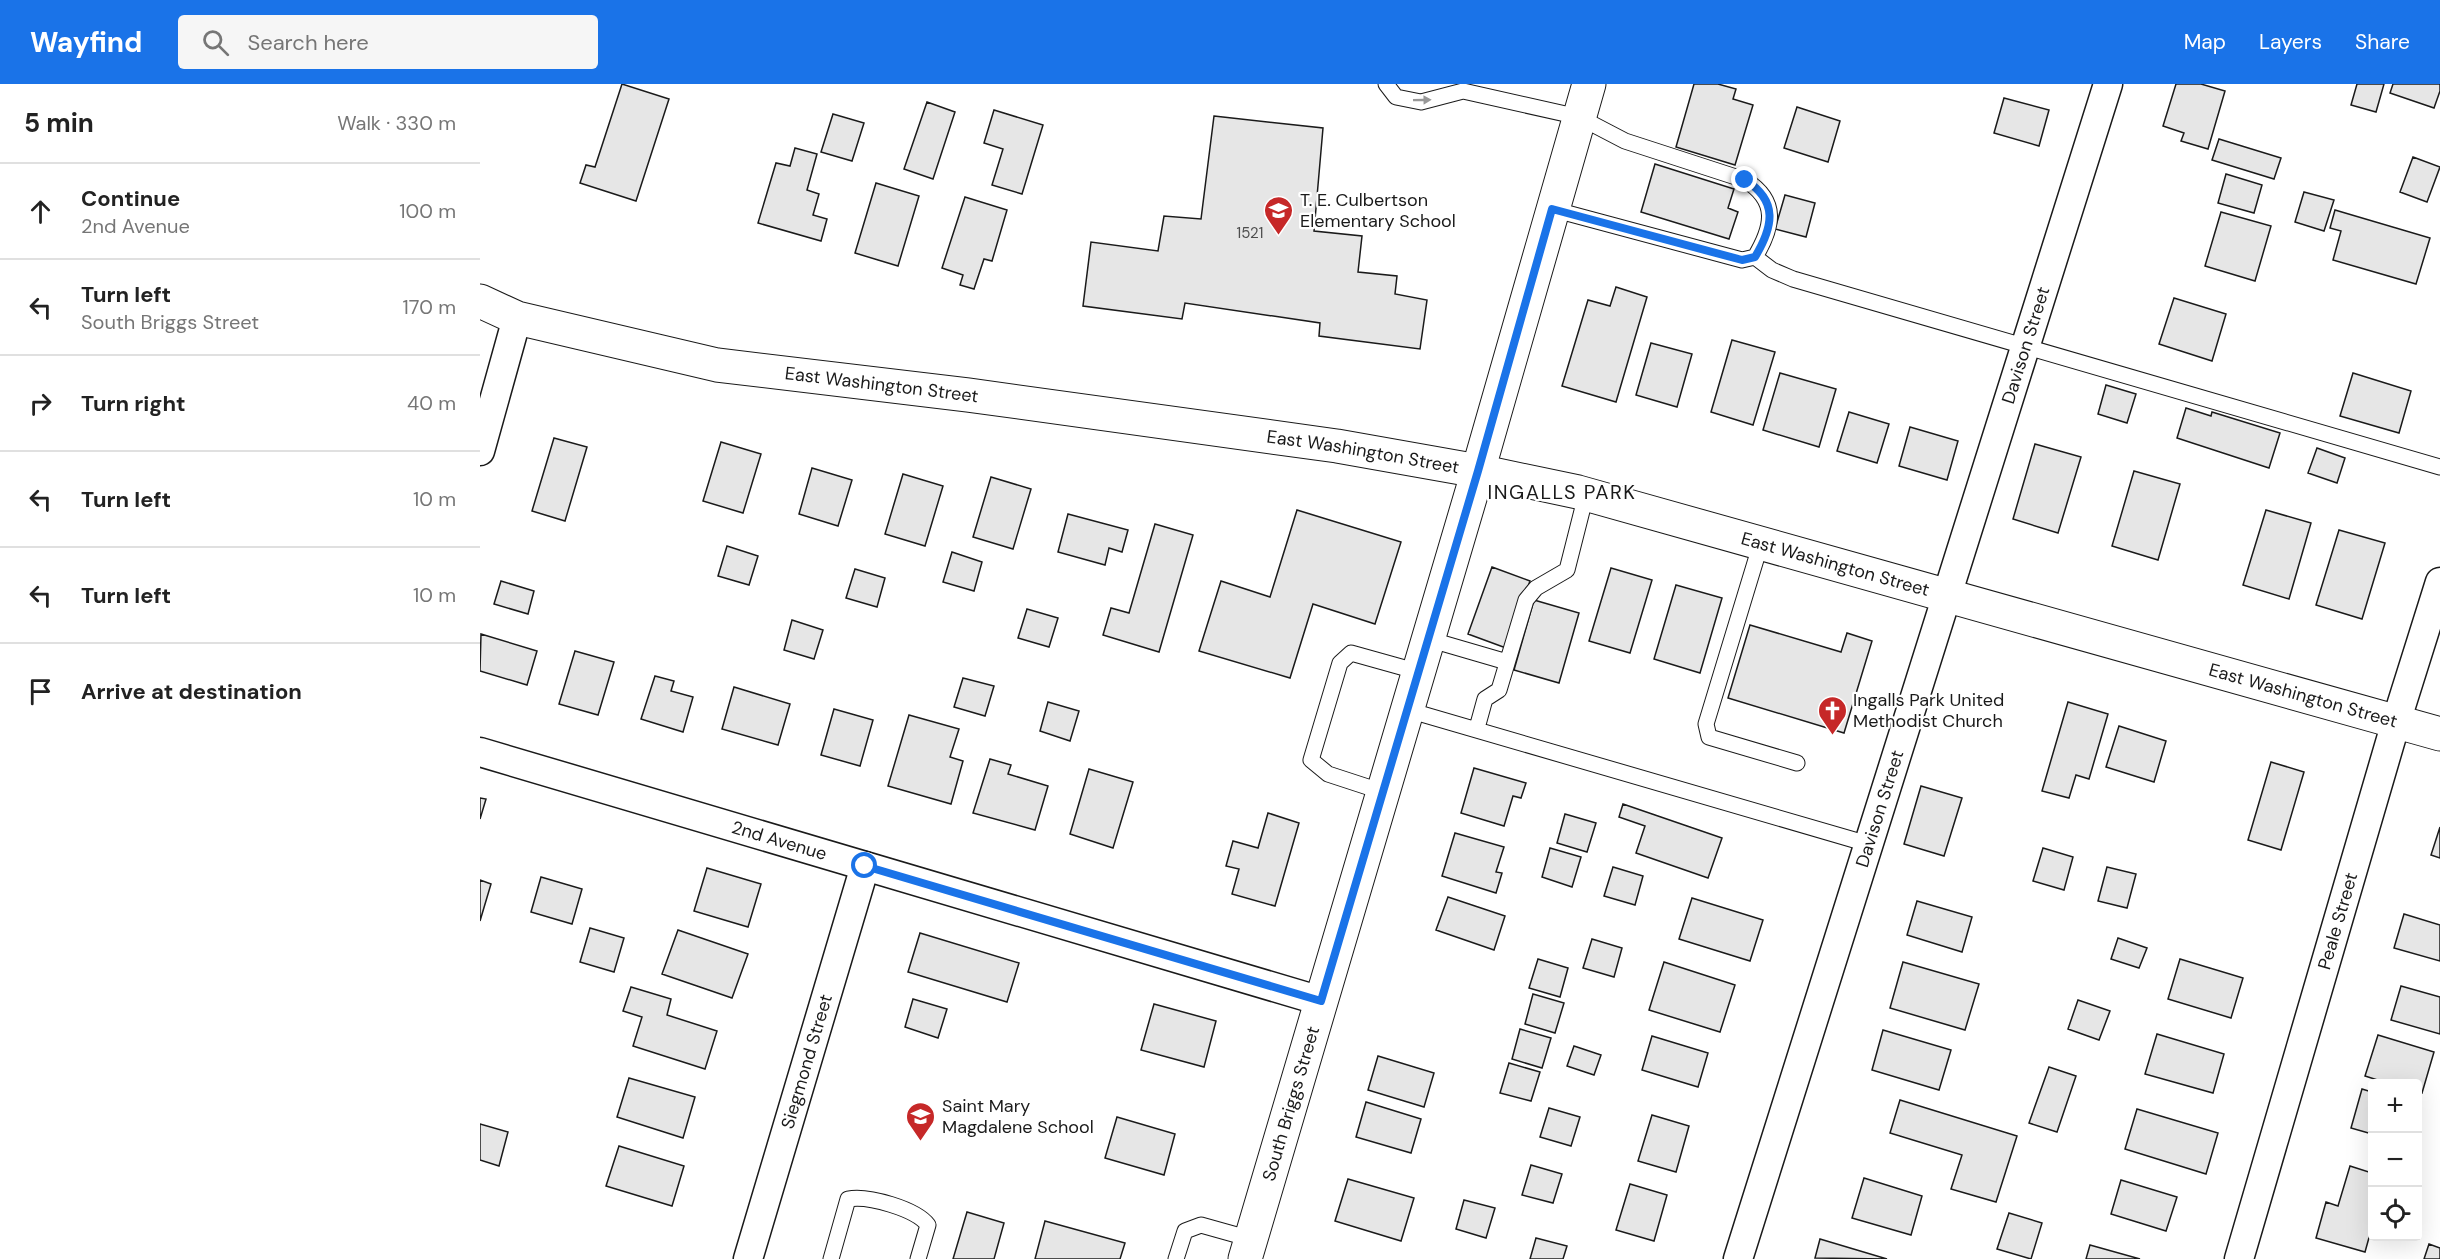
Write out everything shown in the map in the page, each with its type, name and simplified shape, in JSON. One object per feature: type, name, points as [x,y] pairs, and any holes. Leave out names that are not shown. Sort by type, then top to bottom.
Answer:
[{"type":"street","name":"South Briggs Street","points":[[1248,1249],[1478,471],[1589,84]]},
{"type":"street","name":"Davison Street","points":[[1738,1259],[2108,84]]},
{"type":"street","name":"East Washington Street","points":[[480,301],[517,318],[717,365],[968,395],[1289,439],[1478,471],[1586,495],[1947,594],[2440,734]]},
{"type":"street","points":[[480,451],[517,318]]},
{"type":"street","name":"Peale Street","points":[[2240,1259],[2396,722],[2440,582]]},
{"type":"street","name":"2nd Avenue","points":[[480,752],[1321,1001]]},
{"type":"street","name":"Siegmond Street","points":[[748,1259],[865,866]]},
{"type":"lane","points":[[1386,84],[1396,97],[1421,102],[1462,88],[1579,117],[1625,141],[1745,180],[1759,188],[1766,200],[1771,220],[1766,239],[1755,257],[1742,260],[1552,209]]},
{"type":"lane","points":[[1755,257],[1772,270],[1793,279],[2440,467]]},
{"type":"lane","points":[[1477,728],[1485,699],[1499,690],[1526,600],[1536,588],[1567,570],[1586,495]]},
{"type":"lane","points":[[1761,543],[1706,724],[1709,737],[1797,763]]},
{"type":"lane","points":[[1428,639],[1507,662]]},
{"type":"lane","points":[[1383,792],[1328,774],[1311,760],[1340,663],[1351,653],[1419,672]]},
{"type":"lane","points":[[1408,710],[1477,728],[1869,843]]},
{"type":"lane","points":[[831,1259],[848,1199],[861,1197],[920,1215],[927,1225],[918,1259]]},
{"type":"lane","points":[[1176,1259],[1185,1231],[1201,1225],[1248,1249]]},
{"type":"building","points":[[622,84],[669,99],[636,201],[580,183],[586,165],[595,167]]},
{"type":"building","points":[[1694,84],[1718,84],[1736,89],[1733,99],[1753,105],[1735,165],[1676,147]]},
{"type":"building","points":[[2176,84],[2201,84],[2225,91],[2208,149],[2181,141],[2184,133],[2163,126]]},
{"type":"building","points":[[2357,84],[2384,84],[2376,112],[2351,105]]},
{"type":"building","points":[[2393,84],[2440,84],[2440,91],[2434,108],[2390,93]]},
{"type":"building","points":[[2004,98],[2049,110],[2039,146],[1994,133]]},
{"type":"building","points":[[927,102],[955,112],[933,179],[904,169]]},
{"type":"building","points":[[1797,107],[1840,121],[1828,162],[1784,148]]},
{"type":"building","points":[[994,110],[1043,125],[1022,194],[992,185],[1003,149],[984,143]]},
{"type":"building","points":[[833,114],[864,123],[852,161],[821,152]]},
{"type":"building","name":"T. E. Culbertson Elementary School","points":[[1214,116],[1323,128],[1314,231],[1362,236],[1358,272],[1397,276],[1395,294],[1427,300],[1420,349],[1319,336],[1320,323],[1185,303],[1182,319],[1083,306],[1091,242],[1158,251],[1164,216],[1201,219]]},
{"type":"building","points":[[2219,139],[2281,158],[2274,179],[2212,160]]},
{"type":"building","points":[[795,148],[817,154],[807,190],[819,194],[813,215],[827,219],[821,241],[758,223],[776,163],[790,166]]},
{"type":"building","points":[[2413,157],[2440,167],[2427,202],[2400,192]]},
{"type":"building","points":[[1655,164],[1734,189],[1728,208],[1738,212],[1729,239],[1641,212]]},
{"type":"building","points":[[2226,174],[2262,185],[2254,213],[2218,203]]},
{"type":"building","points":[[876,183],[919,196],[898,266],[855,253]]},
{"type":"building","points":[[2304,192],[2334,200],[2324,231],[2295,222]]},
{"type":"building","points":[[1785,195],[1815,203],[1806,237],[1775,229]]},
{"type":"building","points":[[965,197],[1007,210],[992,261],[984,259],[974,289],[960,285],[963,275],[942,268]]},
{"type":"building","points":[[2335,210],[2430,238],[2416,284],[2333,260],[2341,231],[2330,228]]},
{"type":"building","points":[[2221,212],[2271,226],[2255,281],[2205,266]]},
{"type":"building","points":[[1616,287],[1647,297],[1616,402],[1562,386],[1588,300],[1610,306]]},
{"type":"building","points":[[2174,298],[2226,314],[2212,361],[2159,344]]},
{"type":"building","points":[[1732,340],[1775,352],[1753,425],[1711,412]]},
{"type":"building","points":[[1651,343],[1692,354],[1677,407],[1636,395]]},
{"type":"building","points":[[1780,373],[1836,389],[1819,447],[1763,430]]},
{"type":"building","points":[[2353,373],[2411,391],[2399,433],[2340,416]]},
{"type":"building","points":[[2106,385],[2136,394],[2127,423],[2098,414]]},
{"type":"building","points":[[2186,408],[2211,416],[2212,412],[2280,433],[2269,468],[2177,438]]},
{"type":"building","points":[[1849,412],[1889,424],[1877,463],[1837,451]]},
{"type":"building","points":[[1910,427],[1958,441],[1947,480],[1899,466]]},
{"type":"building","points":[[554,438],[587,447],[565,521],[532,511]]},
{"type":"building","points":[[721,442],[761,454],[743,513],[703,501]]},
{"type":"building","points":[[2035,444],[2081,457],[2058,533],[2013,519]]},
{"type":"building","points":[[2317,448],[2345,458],[2337,483],[2308,473]]},
{"type":"building","points":[[812,468],[852,480],[838,526],[799,514]]},
{"type":"building","points":[[2134,471],[2180,484],[2158,560],[2112,546]]},
{"type":"building","points":[[903,474],[943,486],[925,546],[885,534]]},
{"type":"building","points":[[991,477],[1031,489],[1013,549],[973,537]]},
{"type":"building","points":[[1297,510],[1401,542],[1375,624],[1313,604],[1290,678],[1199,651],[1221,581],[1270,597]]},
{"type":"building","points":[[2266,510],[2311,523],[2289,599],[2243,585]]},
{"type":"building","points":[[1068,514],[1128,530],[1122,552],[1109,548],[1105,565],[1058,552]]},
{"type":"building","points":[[1155,524],[1193,535],[1159,652],[1103,635],[1111,608],[1129,613]]},
{"type":"building","points":[[2339,530],[2385,543],[2362,619],[2316,605]]},
{"type":"building","points":[[727,546],[758,556],[749,585],[718,576]]},
{"type":"building","points":[[952,552],[982,562],[974,591],[943,582]]},
{"type":"building","points":[[1492,567],[1530,581],[1506,648],[1468,634]]},
{"type":"building","points":[[1611,568],[1652,580],[1630,653],[1589,641]]},
{"type":"building","points":[[855,569],[885,578],[877,607],[846,598]]},
{"type":"building","points":[[501,581],[534,591],[528,614],[494,604]]},
{"type":"building","points":[[1676,585],[1722,598],[1700,673],[1654,659]]},
{"type":"building","points":[[1534,600],[1579,613],[1559,683],[1514,670]]},
{"type":"building","points":[[1027,609],[1058,618],[1049,647],[1018,638]]},
{"type":"building","points":[[792,620],[823,630],[814,659],[784,650]]},
{"type":"building","points":[[1750,625],[1841,652],[1847,633],[1872,641],[1844,733],[1728,698]]},
{"type":"building","points":[[481,634],[537,651],[527,685],[480,671]]},
{"type":"building","points":[[575,651],[614,662],[598,715],[559,704]]},
{"type":"building","points":[[655,676],[674,681],[671,691],[693,697],[683,732],[641,719]]},
{"type":"building","points":[[963,678],[994,686],[985,716],[954,707]]},
{"type":"building","points":[[734,687],[790,704],[778,745],[722,729]]},
{"type":"building","points":[[1048,702],[1079,711],[1070,741],[1040,731]]},
{"type":"building","points":[[2068,702],[2108,714],[2089,779],[2076,775],[2069,798],[2042,791]]},
{"type":"building","points":[[834,709],[873,720],[860,766],[821,755]]},
{"type":"building","points":[[909,715],[959,729],[950,757],[963,761],[951,804],[888,786]]},
{"type":"building","points":[[2119,726],[2166,741],[2154,782],[2106,767]]},
{"type":"building","points":[[990,759],[1011,765],[1008,774],[1048,786],[1035,830],[973,813]]},
{"type":"building","points":[[2271,762],[2304,772],[2281,850],[2248,840]]},
{"type":"building","points":[[1474,768],[1526,783],[1521,798],[1513,796],[1504,826],[1461,813]]},
{"type":"building","points":[[1089,769],[1133,782],[1113,848],[1070,834]]},
{"type":"building","points":[[1921,786],[1962,798],[1944,856],[1904,844]]},
{"type":"building","points":[[480,798],[486,799],[480,819]]},
{"type":"building","points":[[1623,804],[1722,838],[1708,878],[1636,853],[1645,826],[1619,817]]},
{"type":"building","points":[[1268,813],[1299,823],[1275,906],[1232,894],[1239,869],[1226,866],[1233,841],[1258,848]]},
{"type":"building","points":[[1565,814],[1596,823],[1587,852],[1557,843]]},
{"type":"building","points":[[2440,827],[2440,858],[2431,855]]},
{"type":"building","points":[[1455,833],[1504,847],[1496,872],[1502,873],[1496,893],[1442,876]]},
{"type":"building","points":[[1550,848],[1581,857],[1572,887],[1542,877]]},
{"type":"building","points":[[2043,848],[2073,857],[2064,890],[2033,881]]},
{"type":"building","points":[[1613,867],[1643,876],[1635,905],[1604,896]]},
{"type":"building","points":[[2107,867],[2136,874],[2127,908],[2098,901]]},
{"type":"building","points":[[707,868],[761,884],[748,927],[694,911]]},
{"type":"building","points":[[541,877],[582,889],[572,924],[531,912]]},
{"type":"building","points":[[480,880],[491,884],[480,921]]},
{"type":"building","points":[[1448,897],[1505,916],[1494,950],[1436,930]]},
{"type":"building","points":[[1692,898],[1763,920],[1750,961],[1679,939]]},
{"type":"building","points":[[1917,901],[1972,917],[1962,952],[1907,935]]},
{"type":"building","points":[[2404,914],[2440,925],[2440,961],[2394,948]]},
{"type":"building","points":[[590,928],[624,938],[614,972],[580,962]]},
{"type":"building","points":[[678,930],[748,954],[732,998],[662,974]]},
{"type":"building","points":[[920,933],[1019,963],[1007,1002],[908,972]]},
{"type":"building","points":[[2118,938],[2147,948],[2139,968],[2111,959]]},
{"type":"building","points":[[1592,939],[1622,948],[1614,977],[1583,968]]},
{"type":"building","points":[[1538,959],[1568,968],[1560,997],[1529,988]]},
{"type":"building","points":[[2180,959],[2243,978],[2231,1018],[2168,999]]},
{"type":"building","points":[[1664,962],[1735,985],[1720,1032],[1649,1010]]},
{"type":"building","points":[[1903,962],[1979,984],[1965,1030],[1890,1008]]},
{"type":"building","points":[[2401,986],[2440,997],[2440,1034],[2391,1020]]},
{"type":"building","points":[[631,987],[671,999],[667,1015],[717,1031],[705,1069],[633,1046],[642,1017],[623,1011]]},
{"type":"building","points":[[1533,994],[1564,1003],[1555,1033],[1525,1024]]},
{"type":"building","points":[[913,999],[947,1009],[938,1038],[905,1027]]},
{"type":"building","points":[[2078,1000],[2110,1011],[2099,1040],[2068,1029]]},
{"type":"building","points":[[1154,1004],[1216,1021],[1204,1067],[1141,1050]]},
{"type":"building","points":[[1520,1029],[1551,1038],[1542,1068],[1512,1059]]},
{"type":"building","points":[[1883,1030],[1951,1050],[1939,1090],[1872,1070]]},
{"type":"building","points":[[2157,1034],[2224,1054],[2213,1093],[2145,1074]]},
{"type":"building","points":[[2378,1035],[2434,1052],[2422,1093],[2422,1079],[2374,1079],[2365,1076]]},
{"type":"building","points":[[1652,1036],[1708,1053],[1698,1087],[1642,1070]]},
{"type":"building","points":[[1574,1046],[1601,1055],[1594,1075],[1567,1066]]},
{"type":"building","points":[[1378,1056],[1434,1073],[1424,1107],[1368,1090]]},
{"type":"building","points":[[1509,1063],[1540,1072],[1531,1101],[1500,1093]]},
{"type":"building","points":[[2049,1067],[2076,1076],[2057,1132],[2029,1123]]},
{"type":"building","points":[[629,1078],[695,1097],[683,1138],[617,1117]]},
{"type":"building","points":[[2362,1089],[2368,1091],[2368,1133],[2351,1128]]},
{"type":"building","points":[[1900,1100],[2017,1136],[1996,1202],[1951,1189],[1962,1155],[1890,1133]]},
{"type":"building","points":[[1366,1102],[1421,1119],[1411,1153],[1356,1137]]},
{"type":"building","points":[[1549,1108],[1580,1117],[1571,1146],[1540,1137]]},
{"type":"building","points":[[2137,1109],[2218,1133],[2206,1174],[2125,1149]]},
{"type":"building","points":[[1652,1115],[1689,1126],[1676,1172],[1638,1161]]},
{"type":"building","points":[[1117,1117],[1175,1134],[1164,1175],[1105,1158]]},
{"type":"building","points":[[480,1124],[508,1132],[499,1166],[480,1160]]},
{"type":"building","points":[[619,1146],[684,1166],[672,1206],[606,1186]]},
{"type":"building","points":[[1531,1165],[1562,1174],[1553,1203],[1522,1195]]},
{"type":"building","points":[[2350,1166],[2368,1172],[2368,1241],[2365,1252],[2316,1238],[2326,1202],[2338,1206]]},
{"type":"building","points":[[1864,1178],[1922,1196],[1911,1235],[1852,1218]]},
{"type":"building","points":[[1348,1179],[1414,1198],[1401,1241],[1335,1221]]},
{"type":"building","points":[[2121,1180],[2177,1197],[2166,1231],[2111,1214]]},
{"type":"building","points":[[1630,1184],[1667,1195],[1654,1241],[1616,1230]]},
{"type":"building","points":[[1464,1200],[1495,1208],[1486,1238],[1456,1229]]},
{"type":"building","points":[[967,1212],[1004,1223],[994,1259],[953,1259]]},
{"type":"building","points":[[2009,1213],[2042,1223],[2031,1259],[1997,1249]]},
{"type":"building","points":[[1045,1221],[1125,1243],[1120,1259],[1035,1259]]},
{"type":"building","points":[[1536,1238],[1567,1246],[1563,1259],[1530,1259]]},
{"type":"building","points":[[1820,1239],[1887,1259],[1815,1258]]},
{"type":"building","points":[[2429,1244],[2440,1248],[2440,1259],[2424,1259]]},
{"type":"building","points":[[2090,1245],[2140,1259],[2086,1259]]},
{"type":"place","name":"T. E. Culbertson Elementary School","points":[[1279,236]]},
{"type":"place","name":"Ingalls Park United Methodist Church","points":[[1832,736]]},
{"type":"place","name":"Saint Mary Magdalene School","points":[[921,1142]]},
{"type":"district","name":"INGALLS PARK","points":[[1562,492]]},
{"type":"route","points":[[865,866],[1321,1001],[1478,471],[1552,209],[1742,260],[1755,257],[1766,239],[1771,220],[1766,200],[1759,188],[1745,180]]}]
